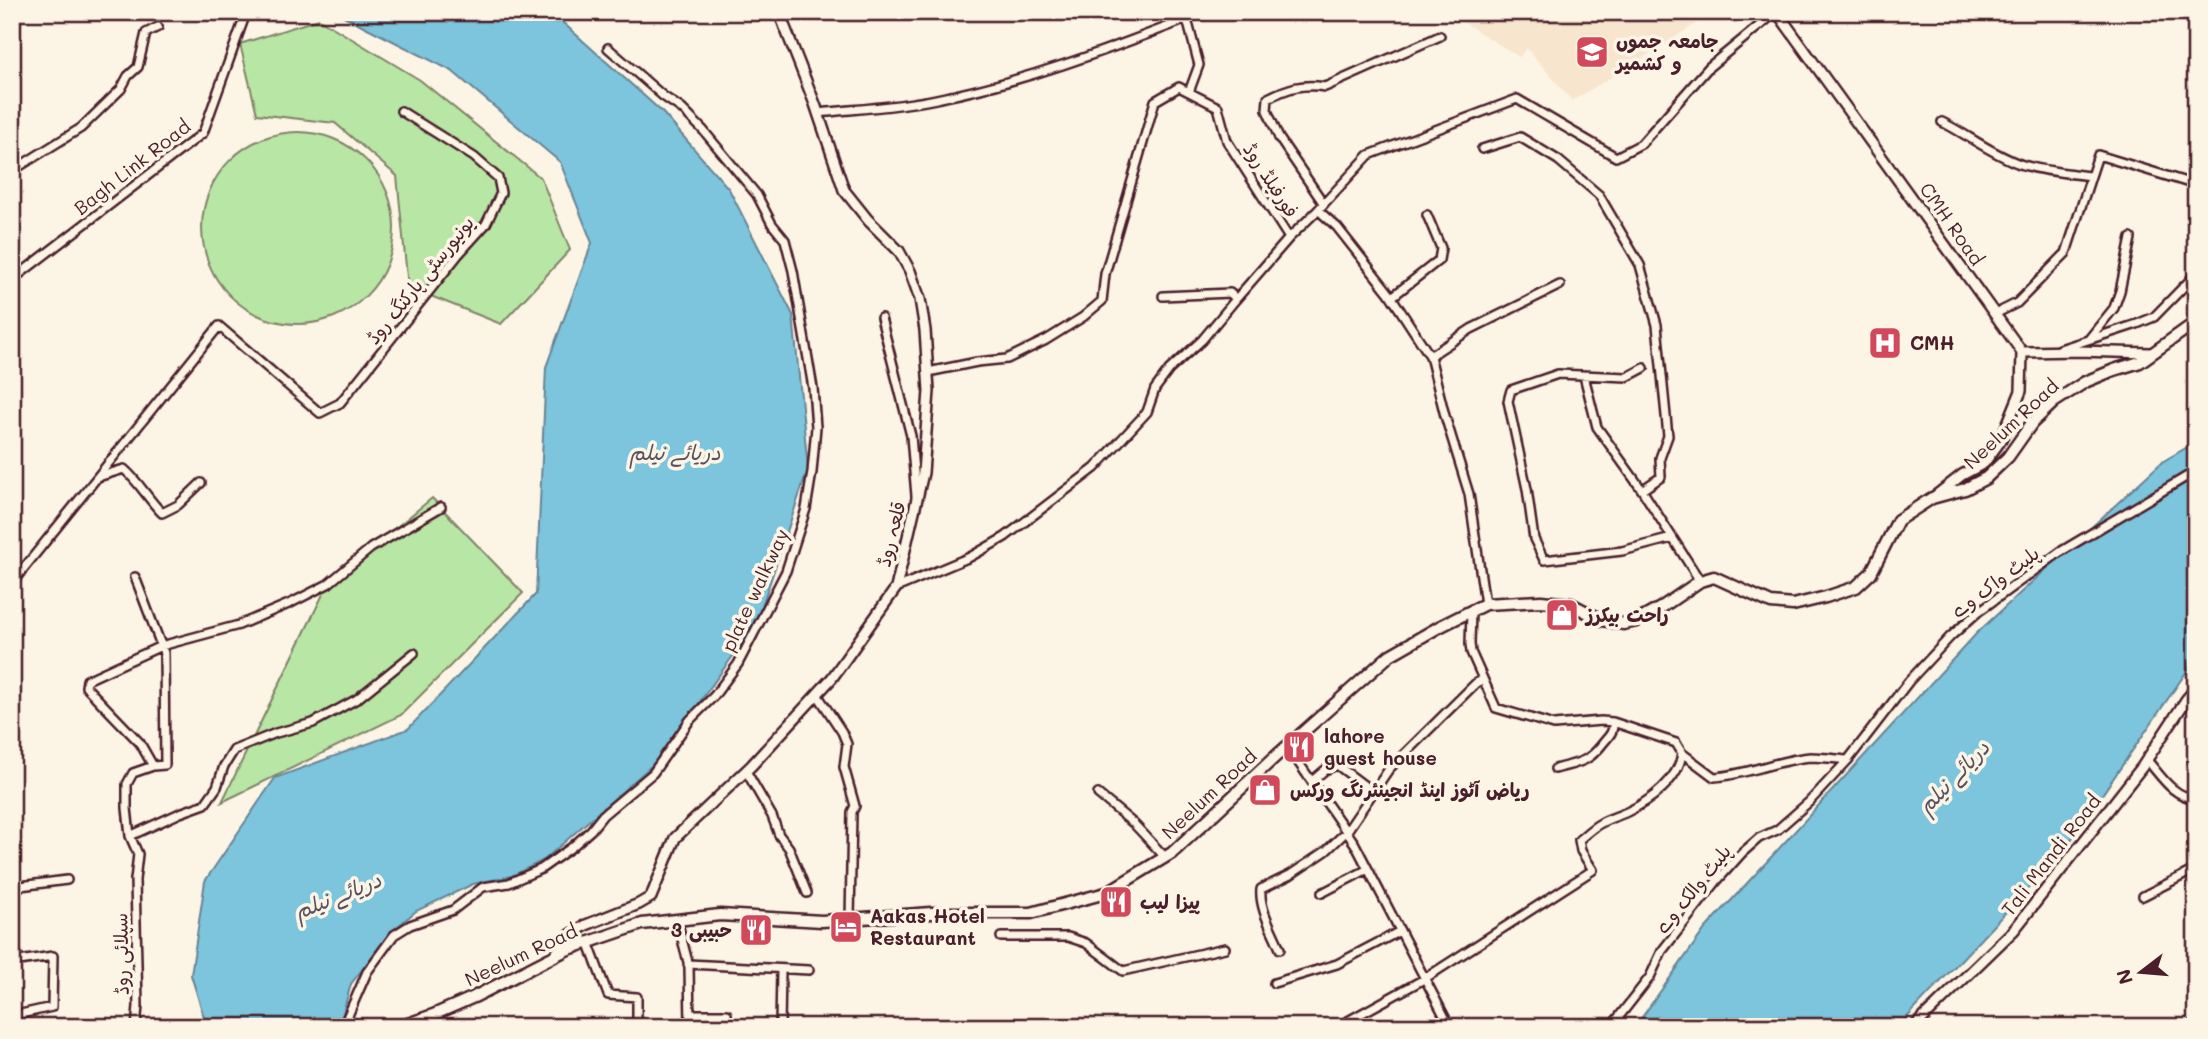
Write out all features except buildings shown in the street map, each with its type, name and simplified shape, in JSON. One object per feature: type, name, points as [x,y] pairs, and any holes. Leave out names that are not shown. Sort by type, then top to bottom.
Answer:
[{"type":"main road","name":"Neelum Road","points":[[398,1027],[474,997],[587,942],[642,924],[720,915],[821,921],[931,913],[1031,913],[1106,893],[1172,853],[1287,746],[1390,656],[1471,611],[1485,604],[1541,601],[1571,604],[1602,620],[1623,624],[1637,621],[1714,576],[1771,603],[1793,605],[1856,587],[1871,573],[1898,520],[1932,498],[1965,489],[1986,478],[2008,457],[2032,423],[2054,402],[2085,382],[2140,362],[2196,322]]},
{"type":"street","name":"Bagh Link Road","points":[[12,281],[203,133],[245,16],[243,12]]},
{"type":"street","name":"قلعہ روڈ","points":[[554,956],[569,936],[586,925],[652,897],[674,838],[746,771],[832,678],[896,588],[917,500],[923,474],[929,391],[920,299],[899,251],[868,220],[844,190],[779,12]]},
{"type":"street","points":[[818,113],[935,99],[1026,76],[1092,56],[1199,12]]},
{"type":"street","points":[[1440,36],[1325,87],[1310,84],[1289,88],[1268,98],[1266,110],[1279,138],[1302,169],[1321,207],[1369,155],[1517,99],[1616,157],[1641,144],[1709,67],[1777,12]]},
{"type":"street","name":"CMH Road","points":[[1777,12],[2022,352]]},
{"type":"street","points":[[928,372],[1007,359],[1046,340],[1083,317],[1102,301],[1105,274],[1155,101],[1179,87],[1189,92],[1199,65],[1187,19]]},
{"type":"street","points":[[12,171],[81,128],[121,89],[128,76],[138,67],[146,33],[158,27]]},
{"type":"street","name":"plate walkway","points":[[342,1027],[367,972],[394,935],[410,925],[453,910],[483,887],[509,883],[541,869],[592,830],[603,815],[653,773],[690,720],[738,664],[786,571],[806,509],[816,427],[813,388],[785,240],[772,225],[757,195],[703,130],[682,109],[608,48]]},
{"type":"street","name":"فورفیلڈ روڈ","points":[[1189,92],[1219,107],[1227,141],[1290,238],[1321,207],[1392,297],[1430,356],[1469,494],[1485,604]]},
{"type":"street","name":"یونیورسٹی پارکنگ روڈ","points":[[97,477],[219,326],[320,413],[340,402],[486,224],[501,193],[498,178],[474,157],[401,111]]},
{"type":"street","points":[[1942,122],[2021,164],[2090,176]]},
{"type":"street","points":[[1482,149],[1520,137],[1559,160],[1599,195],[1640,265],[1657,325],[1668,436],[1660,458],[1661,477],[1642,490]]},
{"type":"street","points":[[1994,314],[2017,303],[2066,253],[2098,155],[2196,185]]},
{"type":"street","points":[[1392,297],[1439,260],[1441,247],[1427,215]]},
{"type":"street","points":[[896,588],[970,557],[1004,537],[1096,468],[1147,412],[1156,389],[1169,370],[1202,340],[1290,238]]},
{"type":"street","points":[[2088,340],[2114,308],[2132,239]]},
{"type":"street","points":[[2053,351],[2154,317],[2196,274]]},
{"type":"street","points":[[1430,356],[1471,329],[1559,285]]},
{"type":"street","points":[[1163,296],[1230,293],[1236,299]]},
{"type":"street","points":[[881,318],[911,436],[917,500]]},
{"type":"street","points":[[1932,498],[1962,475],[1984,463],[2001,440],[2021,391],[2022,352],[2150,354]]},
{"type":"street","points":[[1644,368],[1627,377],[1558,374],[1511,390],[1508,401],[1527,489],[1534,539],[1544,560],[1622,551],[1672,538]]},
{"type":"street","points":[[1584,376],[1597,427],[1642,490],[1700,582]]},
{"type":"street","points":[[12,583],[97,477],[124,469],[139,482],[162,513],[178,505],[201,483]]},
{"type":"street","name":"پلیٹ واک وے","points":[[1848,760],[1909,681],[1979,612],[2060,552],[2196,471]]},
{"type":"street","points":[[135,577],[145,600],[151,621],[161,646],[164,653],[165,765],[153,766],[140,743],[86,687],[87,680],[161,646],[239,625],[291,603],[328,584],[371,548],[441,507]]},
{"type":"street","points":[[1471,611],[1470,644],[1493,703],[1500,710],[1554,725],[1613,722],[1676,743],[1682,753],[1714,777],[1734,776],[1765,766],[1811,757],[1848,760]]},
{"type":"street","points":[[130,836],[205,804],[218,787],[224,766],[234,750],[276,733],[313,723],[357,699],[414,653]]},
{"type":"street","points":[[1280,949],[1263,907],[1261,889],[1290,875],[1325,851],[1347,831],[1398,760],[1476,683],[1483,680]]},
{"type":"street","name":"Tali Mandi Road","points":[[1914,1027],[2014,930],[2147,760],[2196,688]]},
{"type":"street","points":[[817,694],[847,744],[844,766],[855,806],[852,812],[850,919]]},
{"type":"street","points":[[1555,769],[1585,761],[1593,756],[1611,734],[1613,722]]},
{"type":"street","points":[[1287,746],[1347,831],[1450,1027]]},
{"type":"street","points":[[1337,1027],[1424,979],[1593,870],[1581,851],[1579,839],[1601,823],[1629,811],[1664,787],[1681,764],[1682,753]]},
{"type":"street","name":"پلیٹ والک وے","points":[[1611,1027],[1650,977],[1662,951],[1716,881],[1759,838],[1777,830],[1809,802],[1848,760]]},
{"type":"street","points":[[2147,760],[2183,798],[2196,799]]},
{"type":"street","points":[[1312,780],[1337,765],[1373,792]]},
{"type":"street","name":"سپلائی روڈ","points":[[136,1027],[138,1006],[135,880],[138,854],[130,836],[127,784],[133,773],[153,766]]},
{"type":"street","points":[[746,771],[772,816],[779,835],[789,848],[807,893]]},
{"type":"street","points":[[1098,794],[1134,824],[1165,857]]},
{"type":"street","points":[[1322,893],[1368,869]]},
{"type":"street","points":[[2143,896],[2196,869]]},
{"type":"street","points":[[12,887],[67,880]]},
{"type":"street","points":[[677,920],[688,964],[690,1027]]},
{"type":"street","points":[[1274,983],[1337,964],[1400,931]]},
{"type":"street","points":[[1001,937],[1068,937],[1086,943],[1123,971],[1225,948]]},
{"type":"street","points":[[587,942],[608,995],[637,997],[637,1027]]},
{"type":"street","points":[[12,962],[52,956],[52,1007],[12,1016]]},
{"type":"street","points":[[688,964],[809,970]]},
{"type":"street","points":[[780,1027],[781,969]]},
{"type":"street","points":[[690,1013],[727,1014],[727,1027]]},
{"type":"street","points":[[2191,1027],[2196,1023]]},
{"type":"shaded area","name":"جامعہ جموں و کشمیر","points":[[1447,12],[1713,12],[1572,101],[1527,48],[1519,57]]},
{"type":"green space","points":[[319,19],[420,80],[541,178],[570,250],[501,324],[408,287],[397,176],[335,123],[257,114],[240,44]]},
{"type":"green space","points":[[298,132],[335,139],[366,160],[387,191],[394,228],[387,265],[366,296],[335,317],[298,324],[261,317],[230,296],[209,265],[202,228],[209,191],[230,160],[261,139]]},
{"type":"green space","points":[[432,498],[523,593],[401,715],[222,802],[328,584]]},
{"type":"water","name":"دریائے نیلم","points":[[336,12],[551,12],[662,112],[729,189],[793,315],[808,469],[756,624],[657,761],[544,860],[512,876],[473,884],[416,911],[392,931],[351,984],[339,1027],[207,1027],[191,975],[205,881],[275,778],[408,729],[536,594],[546,367],[592,243],[560,162],[452,71]]},
{"type":"water","name":"دریائے نیلم","points":[[2196,442],[2196,658],[2064,850],[1898,1027],[1635,1027],[1705,929],[1977,633],[2162,462]]},
{"type":"place","name":"جامعہ جموں و کشمیر","points":[[1592,52]]},
{"type":"place","name":"CMH","points":[[1885,343]]},
{"type":"place","name":"راحت بیکرز","points":[[1562,615]]},
{"type":"place","name":"lahore guest house","points":[[1299,747]]},
{"type":"place","name":"ریاض آٹوز اینڈ انجینئرنگ ورکس","points":[[1265,790]]},
{"type":"place","name":"پیزا لیب","points":[[1116,902]]},
{"type":"place","name":"Aakas Hotel Restaurant","points":[[846,927]]},
{"type":"place","name":"حبیبی 3","points":[[756,930]]}]
